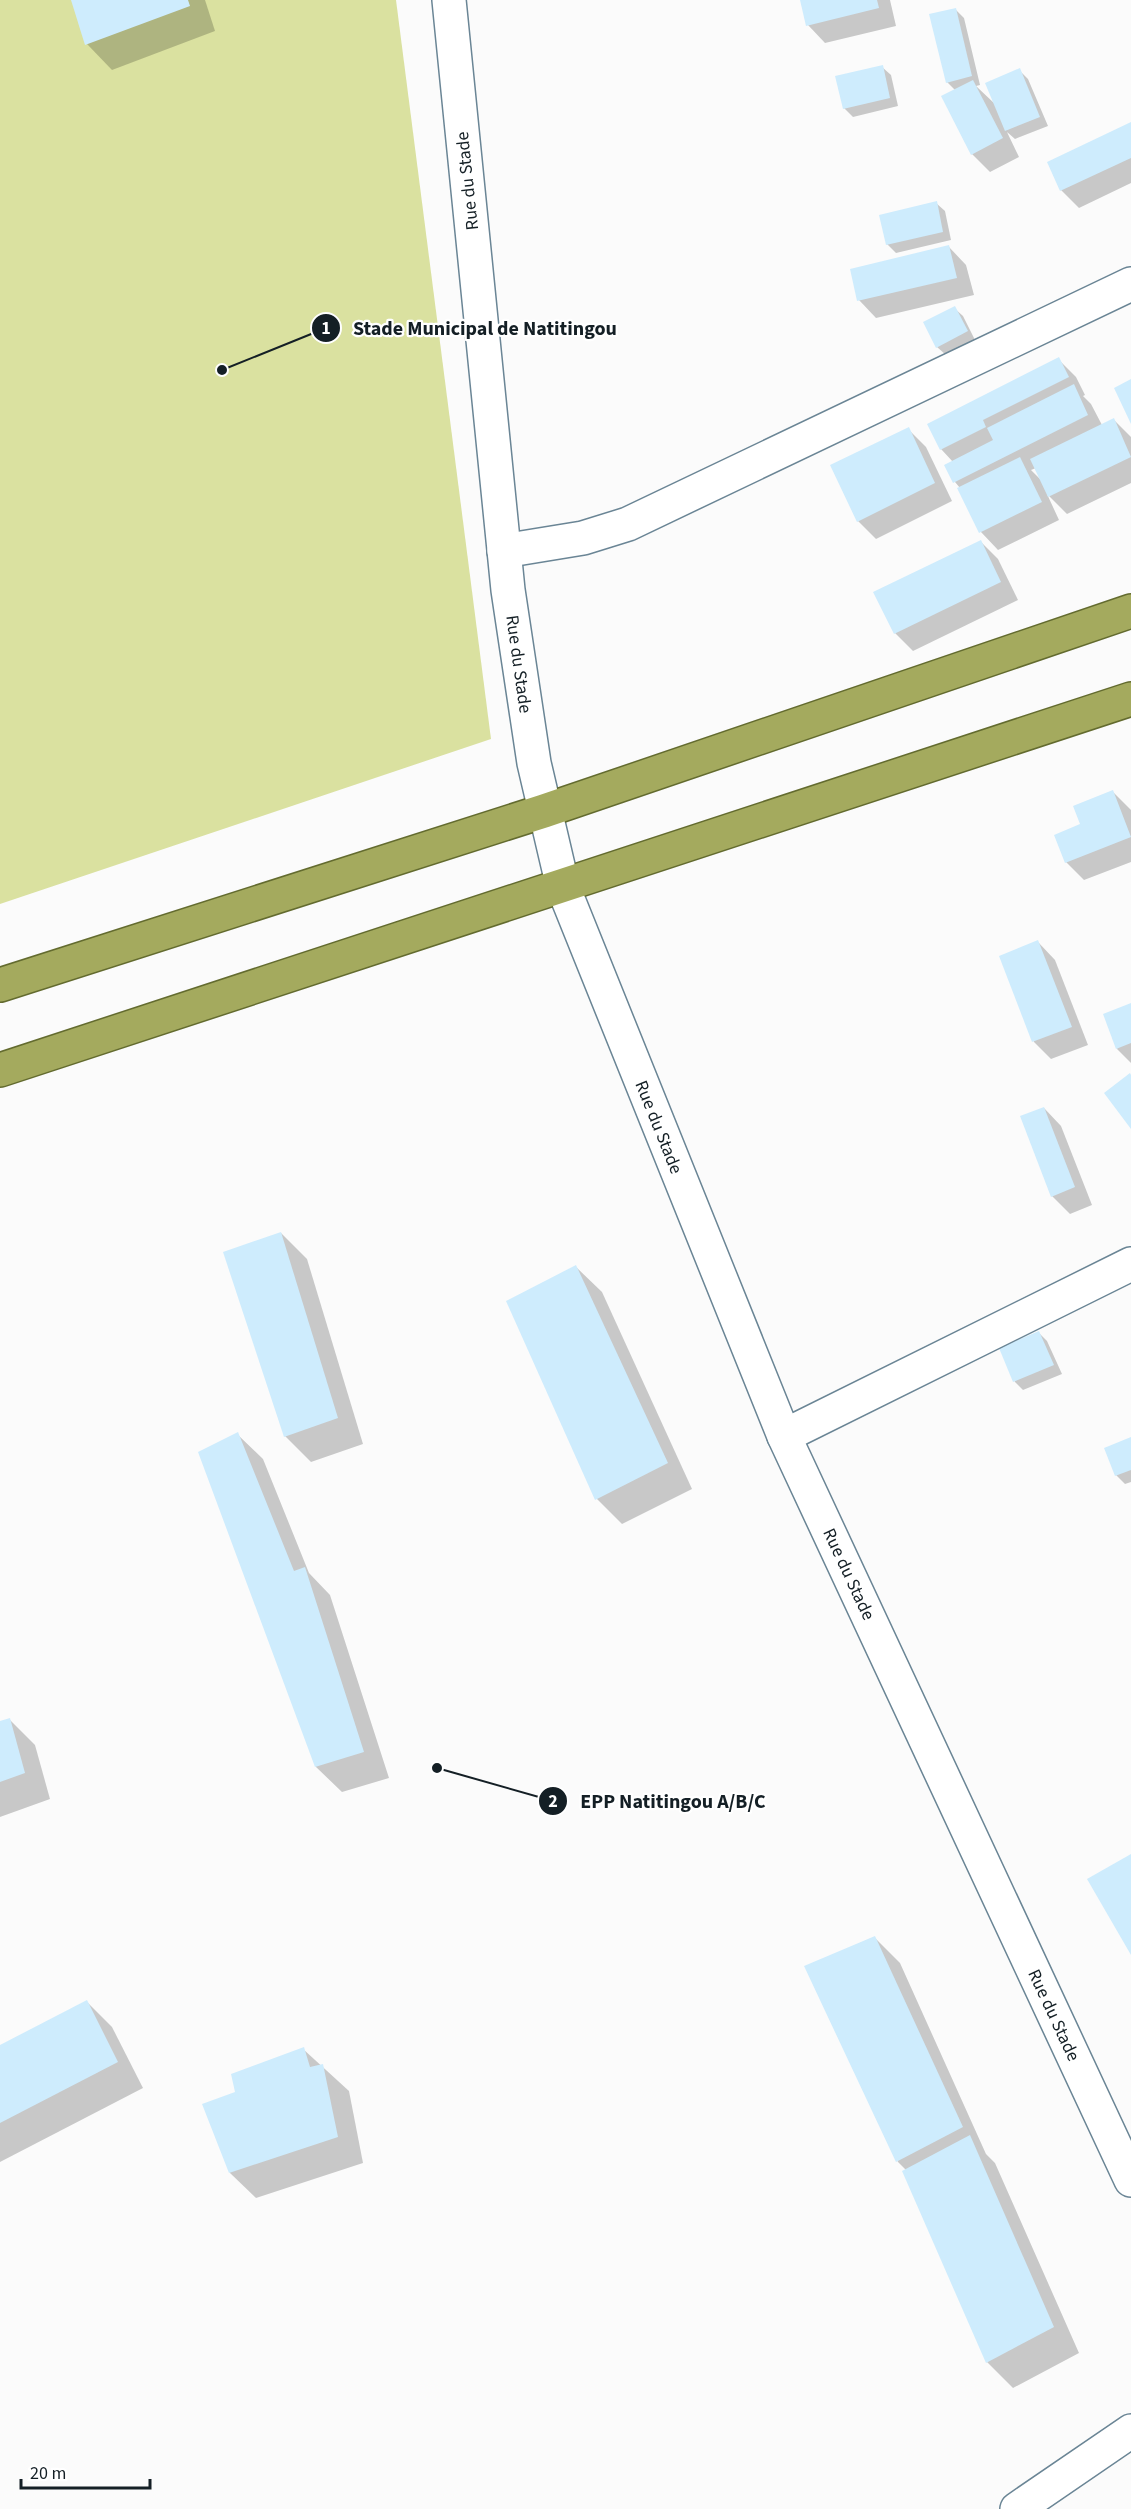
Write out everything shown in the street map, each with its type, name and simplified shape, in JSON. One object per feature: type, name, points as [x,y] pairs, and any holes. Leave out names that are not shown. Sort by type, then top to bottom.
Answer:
[{"type":"highway","points":[[0,985],[544,811],[1131,611]]},
{"type":"highway","points":[[0,1070],[1131,699]]},
{"type":"street","name":"Rue du Stade","points":[[449,0],[504,551],[523,696],[544,811],[562,887],[784,1436],[1131,2180]]},
{"type":"street","points":[[504,551],[583,538],[628,524],[1131,284]]},
{"type":"street","points":[[784,1436],[1131,1264]]},
{"type":"street","points":[[1017,2509],[1131,2431]]},
{"type":"green space","points":[[0,0],[396,0],[491,739],[0,904]]},
{"type":"building","points":[[71,0],[188,0],[190,6],[85,45]]},
{"type":"building","points":[[800,0],[877,0],[879,8],[806,26]]},
{"type":"building","points":[[956,8],[972,76],[946,83],[929,14]]},
{"type":"building","points":[[883,65],[890,98],[843,109],[835,76]]},
{"type":"building","points":[[1020,68],[1040,117],[1005,131],[985,83]]},
{"type":"building","points":[[973,80],[1003,138],[971,155],[941,96]]},
{"type":"building","points":[[1131,122],[1131,158],[1060,191],[1047,162]]},
{"type":"building","points":[[937,201],[943,232],[886,245],[879,215]]},
{"type":"building","points":[[949,245],[957,278],[857,301],[850,269]]},
{"type":"building","points":[[955,306],[968,331],[936,348],[923,322]]},
{"type":"building","points":[[1059,357],[1069,377],[983,420],[986,427],[940,450],[927,424]]},
{"type":"building","points":[[1131,379],[1131,424],[1114,388]]},
{"type":"building","points":[[1074,384],[1088,415],[953,483],[944,465],[993,440],[987,428]]},
{"type":"building","points":[[1114,418],[1131,457],[1048,497],[1030,459]]},
{"type":"building","points":[[909,427],[935,483],[857,522],[830,465]]},
{"type":"building","points":[[1020,457],[1042,502],[979,533],[957,488]]},
{"type":"building","points":[[981,540],[1001,582],[894,634],[873,592]]},
{"type":"building","points":[[1113,790],[1131,837],[1065,863],[1054,835],[1080,824],[1073,806]]},
{"type":"building","points":[[1038,940],[1072,1027],[1032,1042],[999,956]]},
{"type":"building","points":[[1131,1003],[1131,1043],[1116,1049],[1103,1014]]},
{"type":"building","points":[[1130,1073],[1131,1075],[1131,1129],[1104,1093]]},
{"type":"building","points":[[1044,1107],[1075,1187],[1051,1197],[1020,1116]]},
{"type":"building","points":[[281,1232],[338,1418],[284,1437],[223,1252]]},
{"type":"building","points":[[576,1265],[668,1463],[595,1500],[506,1301]]},
{"type":"building","points":[[1039,1331],[1054,1365],[1013,1382],[999,1348]]},
{"type":"building","points":[[238,1432],[294,1571],[305,1567],[364,1752],[315,1767],[198,1452]]},
{"type":"building","points":[[1131,1437],[1131,1470],[1115,1476],[1104,1448]]},
{"type":"building","points":[[10,1718],[25,1773],[0,1782],[0,1721]]},
{"type":"building","points":[[1131,1854],[1131,1955],[1087,1879]]},
{"type":"building","points":[[875,1936],[963,2127],[896,2162],[804,1966]]},
{"type":"building","points":[[87,2000],[118,2062],[0,2123],[0,2045]]},
{"type":"building","points":[[304,2047],[310,2067],[323,2064],[338,2137],[229,2173],[202,2104],[235,2092],[231,2074]]},
{"type":"building","points":[[970,2135],[1054,2327],[986,2363],[902,2171]]},
{"type":"place","name":"Stade Municipal de Natitingou","points":[[222,370]]},
{"type":"place","name":"EPP Natitingou A/B/C","points":[[437,1768]]}]
